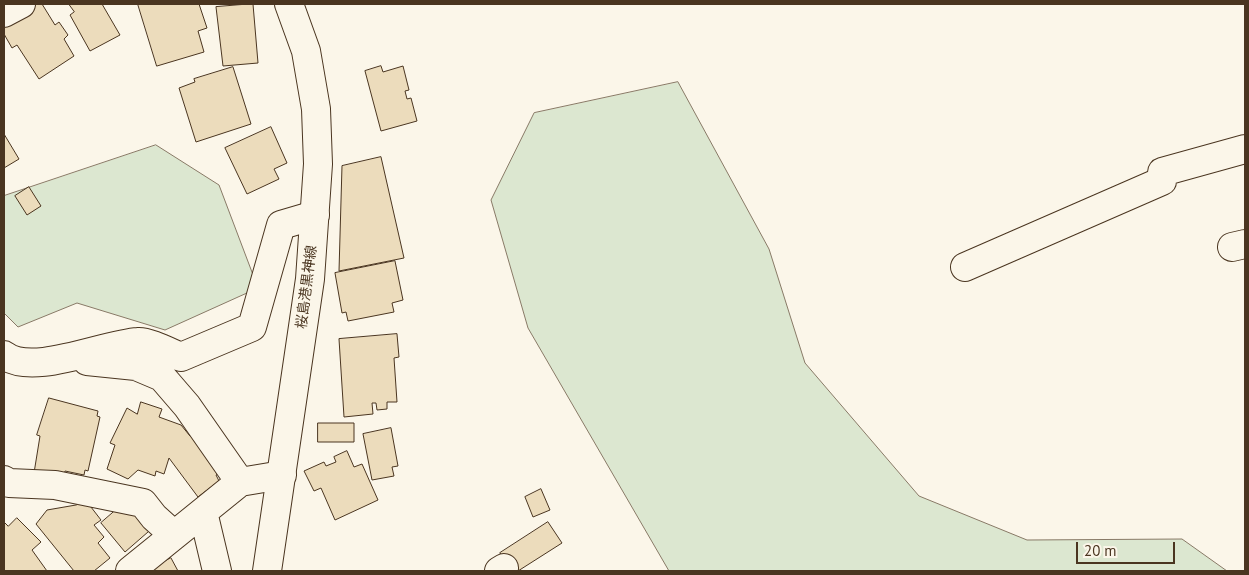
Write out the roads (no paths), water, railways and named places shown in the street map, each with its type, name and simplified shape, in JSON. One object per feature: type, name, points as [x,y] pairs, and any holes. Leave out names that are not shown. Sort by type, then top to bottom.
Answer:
[{"type":"street","points":[[4,13],[22,4]]},
{"type":"street","name":"桜島港黒神線","points":[[267,571],[310,280],[318,164],[316,109],[306,50],[289,4]]},
{"type":"street","points":[[965,267],[1162,181],[1162,172],[1245,149]]},
{"type":"street","points":[[4,355],[12,361],[65,353],[94,351],[140,342],[181,357],[252,328],[281,225],[315,215]]},
{"type":"street","points":[[65,353],[136,366],[162,377],[187,406],[240,482]]},
{"type":"street","points":[[130,571],[240,482],[282,475]]},
{"type":"street","points":[[4,480],[9,483],[55,485],[143,503],[154,517],[174,535]]},
{"type":"street","points":[[203,512],[218,571]]}]
